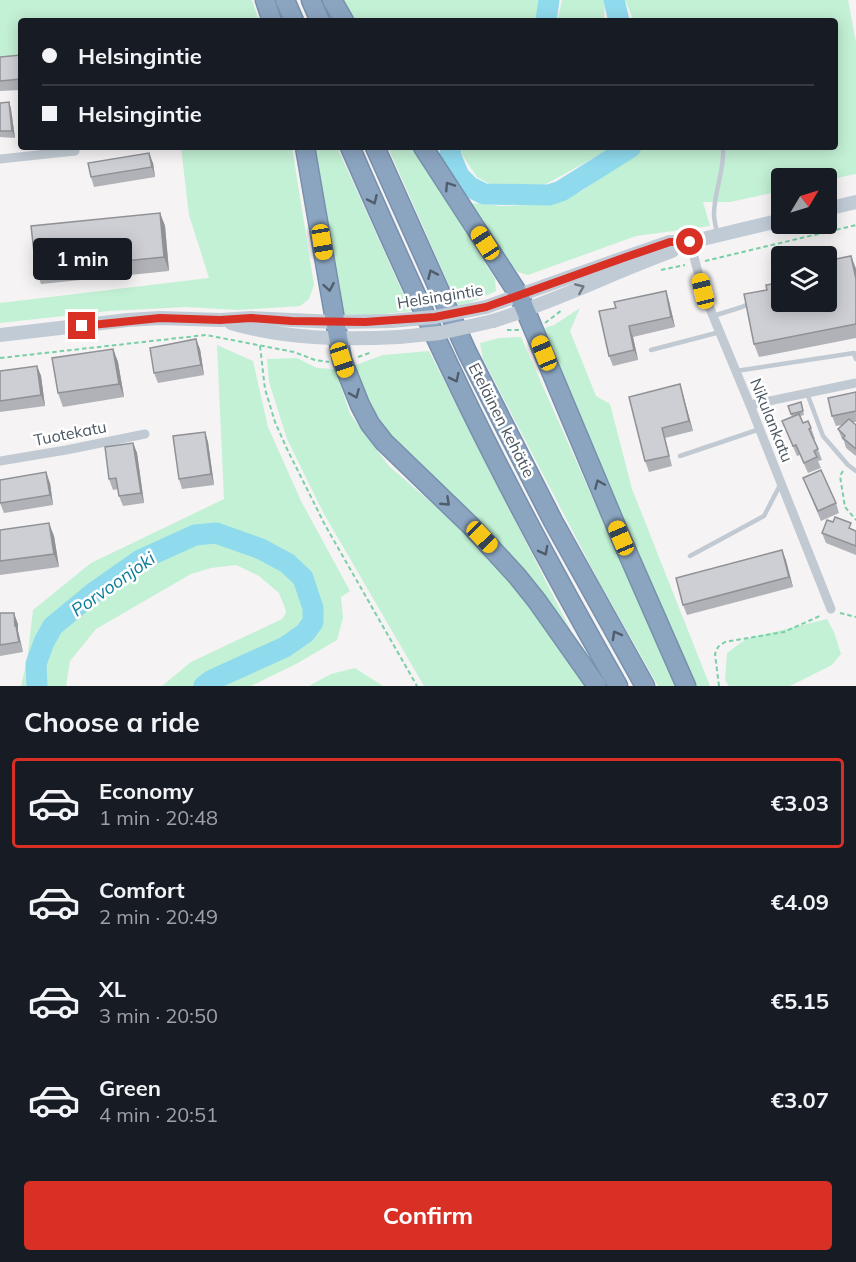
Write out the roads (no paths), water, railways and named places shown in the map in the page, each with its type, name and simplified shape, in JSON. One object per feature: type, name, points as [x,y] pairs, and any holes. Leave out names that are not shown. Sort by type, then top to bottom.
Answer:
[{"type":"highway","points":[[265,0],[271,18]]},
{"type":"highway","points":[[285,0],[293,18]]},
{"type":"highway","points":[[310,0],[319,18]]},
{"type":"highway","points":[[332,0],[342,18]]},
{"type":"highway","points":[[305,150],[342,360],[370,424],[384,442],[494,549],[537,601],[597,686]]},
{"type":"highway","name":"Eteläinen kehätie","points":[[351,150],[446,359],[492,453],[618,686]]},
{"type":"highway","name":"Eteläinen kehätie","points":[[376,150],[467,352],[553,520],[645,686]]},
{"type":"highway","points":[[425,150],[526,311],[686,686]]},
{"type":"main road","points":[[837,206],[856,202]]},
{"type":"main road","name":"Helsingintie","points":[[0,335],[160,318],[220,320],[251,318],[399,337],[440,333],[526,311],[690,242],[771,223]]},
{"type":"main road","name":"Helsingintie","points":[[338,330],[391,321],[435,317],[486,307],[526,311]]},
{"type":"street","points":[[0,159],[75,151]]},
{"type":"street","name":"Nikulankatu","points":[[690,242],[703,291],[831,609]]},
{"type":"street","points":[[750,405],[856,383]]},
{"type":"street","name":"Tuotekatu","points":[[0,461],[145,434]]},
{"type":"lane","points":[[717,235],[714,213],[724,160],[723,150]]},
{"type":"lane","points":[[713,316],[752,302]]},
{"type":"lane","points":[[651,350],[720,332]]},
{"type":"lane","points":[[736,371],[854,353],[856,358]]},
{"type":"lane","points":[[807,393],[823,436],[856,471]]},
{"type":"lane","points":[[680,456],[760,429]]},
{"type":"lane","points":[[690,556],[764,516],[781,483]]},
{"type":"waterway","name":"Porvoonjoki","points":[[546,18],[549,0]]},
{"type":"waterway","name":"Porvoonjoki","points":[[614,0],[618,18]]},
{"type":"waterway","name":"Porvoonjoki","points":[[451,150],[459,176],[470,187],[484,194],[549,195],[561,191],[626,150]]},
{"type":"waterway","name":"Porvoonjoki","points":[[37,686],[36,664],[53,626],[93,593],[140,560],[195,535],[216,533],[261,549],[287,563],[303,578],[313,608],[313,622],[305,633],[285,647],[212,680],[204,686]]}]
